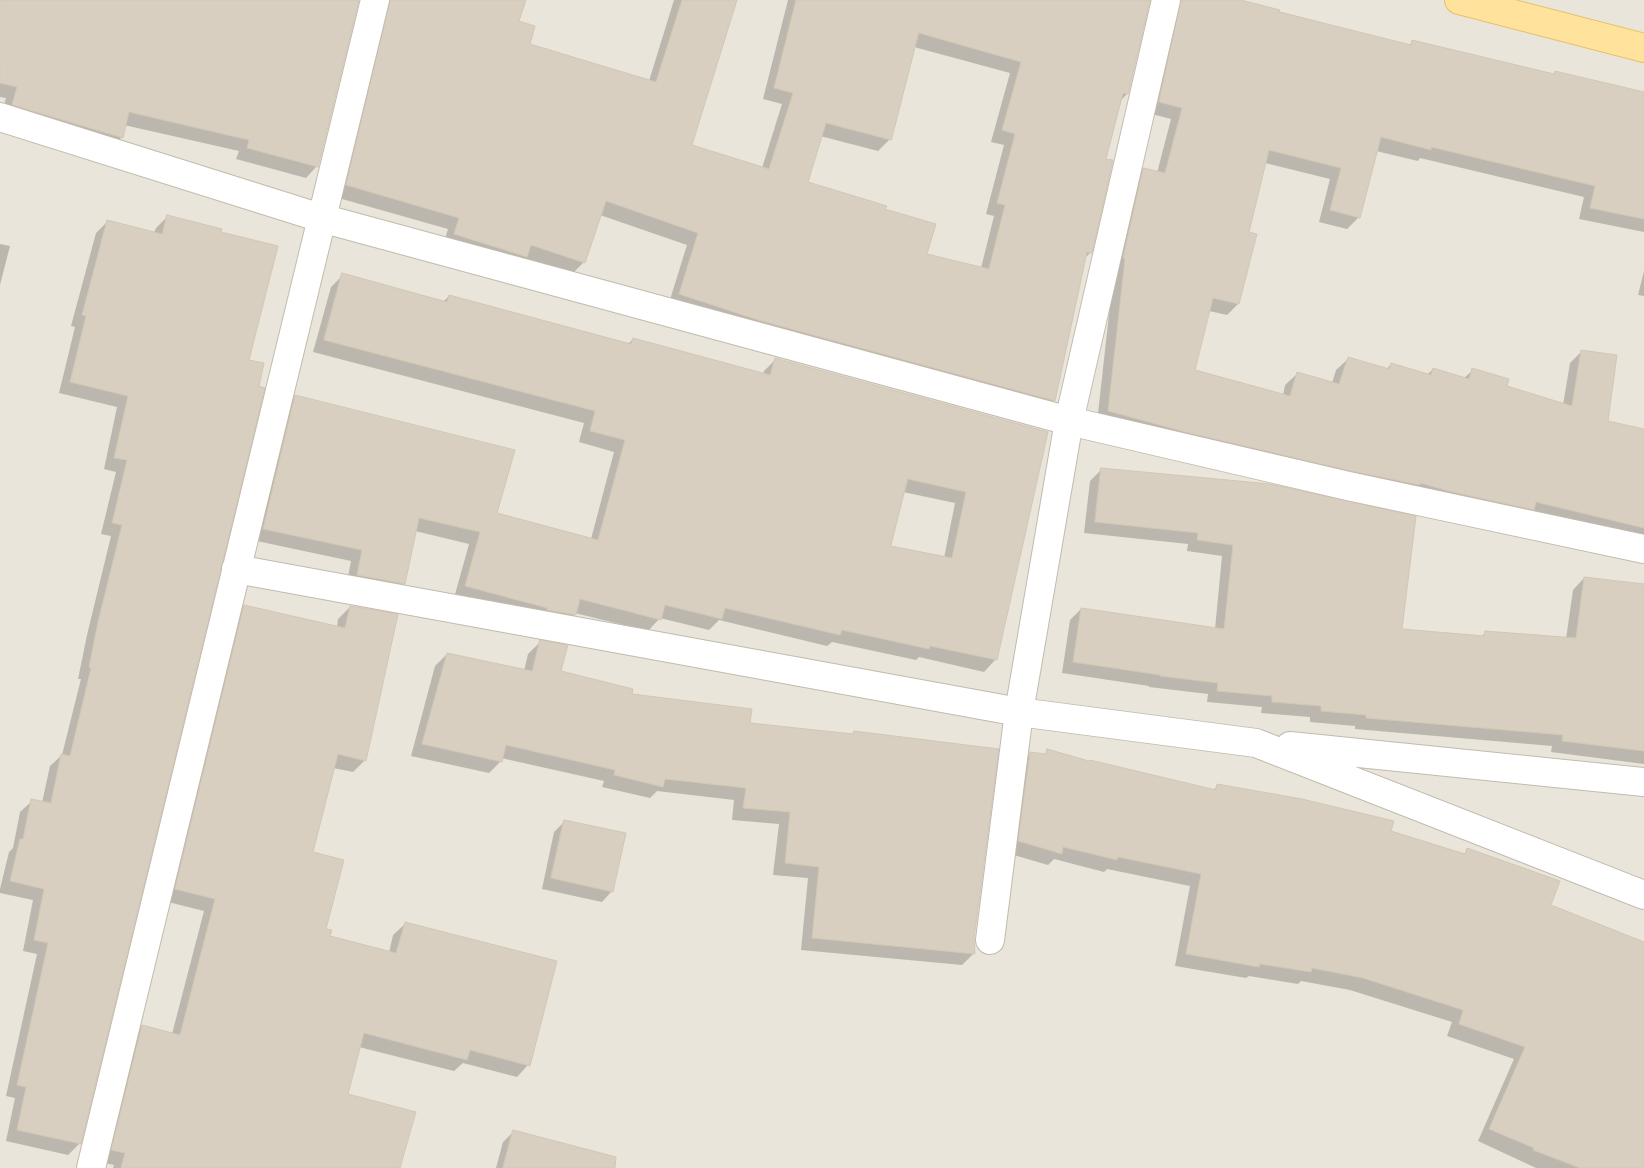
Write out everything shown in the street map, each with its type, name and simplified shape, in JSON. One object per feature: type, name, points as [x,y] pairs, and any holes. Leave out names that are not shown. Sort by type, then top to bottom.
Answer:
[{"type":"main road","points":[[1459,0],[1644,48]]},
{"type":"street","points":[[91,1168],[374,0]]},
{"type":"street","points":[[990,940],[1019,712],[1069,421],[1166,0]]},
{"type":"street","points":[[0,117],[322,218],[1069,421],[1348,486],[1644,549]]},
{"type":"street","points":[[236,570],[1019,712],[1256,743],[1644,782]]},
{"type":"street","points":[[1256,743],[1644,895]]},
{"type":"shaded area","points":[[0,0],[1644,0],[1644,1168],[0,1168]]},
{"type":"building","points":[[0,0],[359,0],[318,167],[247,148],[249,140],[129,112],[123,138],[12,105],[17,87],[0,83]]},
{"type":"building","points":[[390,0],[526,0],[519,21],[535,26],[530,44],[656,82],[682,0],[737,0],[692,145],[769,169],[793,93],[774,88],[796,0],[1150,0],[1128,94],[1123,93],[1106,159],[1113,160],[1092,253],[1087,252],[1055,401],[758,320],[679,294],[698,233],[606,201],[585,263],[531,245],[527,257],[454,234],[459,218],[346,185]],"holes":[[[919,33],[1021,62],[1002,130],[1015,134],[997,203],[1005,205],[989,269],[927,254],[936,224],[885,209],[887,206],[808,182],[826,123],[891,140]]]},
{"type":"building","points":[[1181,0],[1241,0],[1280,10],[1279,12],[1411,45],[1412,40],[1554,74],[1555,71],[1644,92],[1644,219],[1590,208],[1595,186],[1431,147],[1431,150],[1381,137],[1360,218],[1330,210],[1341,168],[1269,150],[1249,232],[1257,234],[1239,304],[1213,298],[1195,370],[1290,396],[1297,372],[1339,384],[1348,357],[1389,369],[1391,363],[1431,375],[1433,368],[1469,379],[1472,368],[1509,379],[1507,386],[1572,406],[1581,350],[1617,355],[1608,421],[1644,429],[1644,528],[1536,502],[1534,510],[1420,483],[1420,485],[1351,471],[1185,432],[1108,411],[1125,259],[1123,258],[1143,168],[1165,173],[1182,108],[1159,102]]},
{"type":"building","points":[[167,215],[222,229],[221,232],[278,246],[249,360],[264,363],[259,386],[265,388],[81,1144],[17,1130],[26,1087],[17,1085],[48,943],[34,940],[44,889],[10,881],[20,839],[23,839],[31,799],[51,803],[61,754],[70,756],[91,668],[89,667],[98,622],[122,525],[112,523],[127,460],[114,458],[128,396],[70,382],[86,316],[82,315],[107,220],[162,234]]},
{"type":"building","points":[[342,273],[447,302],[449,295],[631,344],[633,338],[770,375],[775,358],[1048,432],[997,660],[930,646],[929,649],[842,630],[840,635],[725,608],[722,619],[665,605],[661,620],[580,599],[576,615],[547,610],[547,608],[465,586],[480,532],[419,518],[405,584],[357,575],[362,550],[263,529],[295,395],[515,450],[497,513],[598,540],[625,440],[590,431],[595,411],[324,340]],"holes":[[[908,479],[966,492],[952,558],[891,546]]]},
{"type":"building","points":[[1101,468],[1270,484],[1416,516],[1402,629],[1484,636],[1485,631],[1576,638],[1584,577],[1644,584],[1644,751],[1562,741],[1563,735],[1366,718],[1366,715],[1321,711],[1321,706],[1272,702],[1272,696],[1217,691],[1218,683],[1073,662],[1081,608],[1224,629],[1233,545],[1197,540],[1198,533],[1095,522]]},
{"type":"building","points":[[244,605],[345,628],[350,606],[398,614],[366,761],[338,754],[313,852],[344,860],[326,929],[332,930],[330,936],[396,953],[405,922],[557,961],[530,1066],[470,1050],[467,1060],[364,1033],[348,1094],[416,1112],[400,1168],[121,1168],[125,1153],[111,1150],[142,1025],[180,1035],[215,899],[175,889]]},
{"type":"building","points":[[540,640],[568,645],[561,671],[633,689],[632,694],[752,709],[750,723],[853,734],[854,731],[999,749],[974,938],[975,954],[812,938],[819,867],[785,863],[790,812],[743,808],[746,788],[665,779],[663,787],[614,775],[615,770],[506,745],[502,762],[422,744],[447,653],[532,671]]},
{"type":"building","points":[[1047,749],[1089,761],[1216,790],[1217,784],[1302,799],[1394,821],[1391,831],[1465,854],[1467,848],[1560,881],[1551,905],[1644,942],[1644,1168],[1580,1168],[1533,1150],[1534,1148],[1489,1129],[1525,1047],[1459,1024],[1463,1010],[1363,978],[1312,968],[1311,972],[1260,964],[1259,967],[1186,954],[1201,874],[1118,857],[1117,860],[1063,847],[1062,854],[1018,841],[1030,752],[1046,754]]},
{"type":"building","points":[[564,820],[626,833],[613,892],[551,878]]},
{"type":"building","points":[[513,1130],[616,1157],[615,1168],[503,1168]]}]
